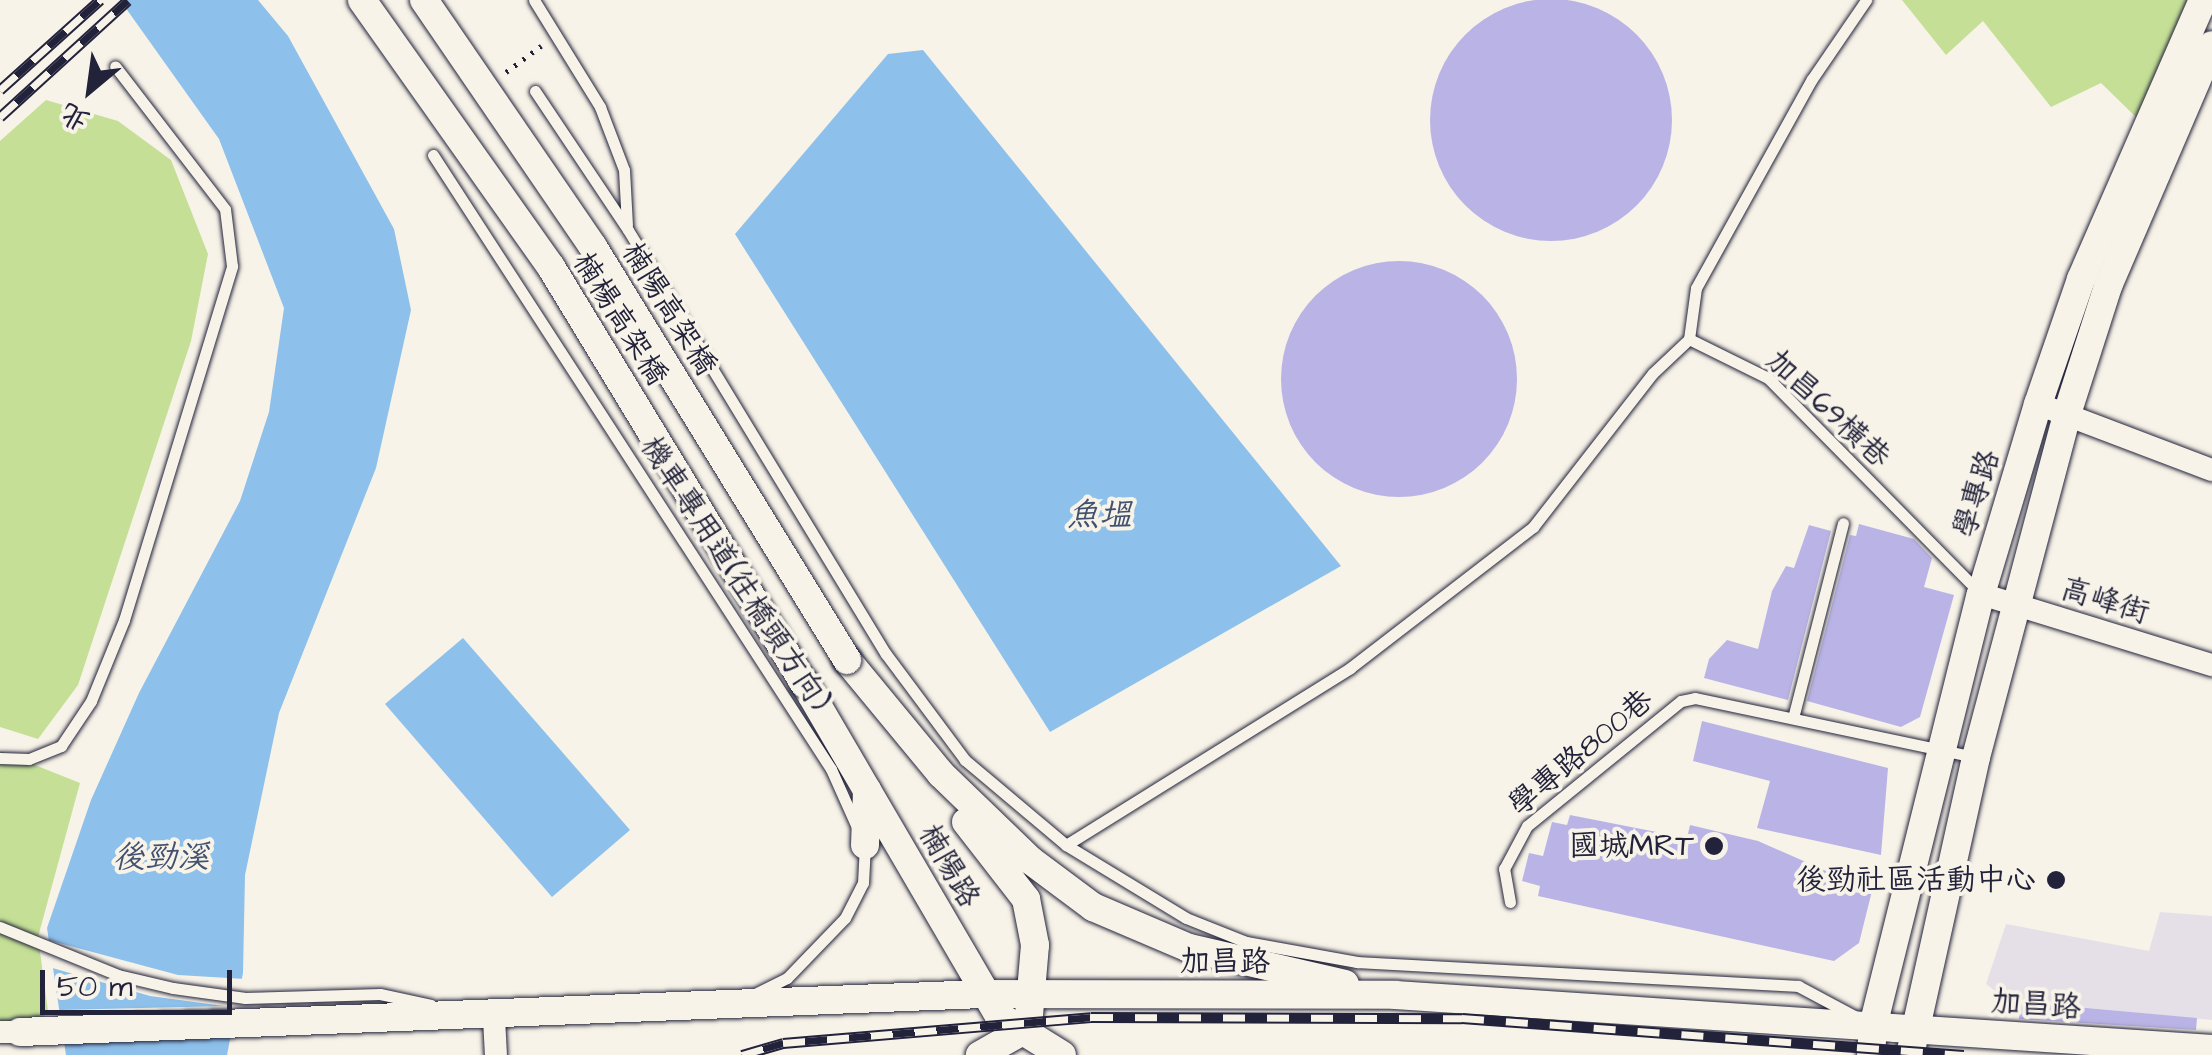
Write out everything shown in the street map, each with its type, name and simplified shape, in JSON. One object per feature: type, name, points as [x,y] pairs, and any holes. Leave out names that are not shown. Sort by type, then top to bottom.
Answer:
[{"type":"street","name":"楠楊高架橋","points":[[362,0],[551,267],[805,684]]},
{"type":"street","name":"楠陽高架橋","points":[[424,0],[593,246],[846,660]]},
{"type":"street","name":"學專路","points":[[1871,1055],[1872,1026],[1981,594],[2038,404],[2081,279],[2203,0]]},
{"type":"street","points":[[1911,1042],[2013,604],[2067,414],[2108,286],[2212,45]]},
{"type":"street","points":[[2038,404],[2212,470]]},
{"type":"street","name":"高峰街","points":[[1981,594],[2212,665]]},
{"type":"street","points":[[846,660],[920,770],[1026,899],[1035,946],[1033,994],[1018,1033],[980,1055]]},
{"type":"street","points":[[846,660],[941,774],[1030,860],[1093,907],[1190,948],[1395,995]]},
{"type":"street","name":"楠陽路","points":[[805,684],[985,994],[1018,1033],[1062,1055]]},
{"type":"street","points":[[865,845],[867,788]]},
{"type":"street","name":"加昌路","points":[[10,1032],[494,1018],[738,1003],[985,994],[1395,995],[1872,1026],[1911,1042],[2212,1049]]},
{"type":"street","points":[[494,1018],[496,1055]]},
{"type":"lane","points":[[534,0],[559,33],[600,107],[624,170],[628,230]]},
{"type":"lane","points":[[1066,846],[1350,668],[1533,527],[1653,373],[1689,338],[1696,288],[1812,79],[1866,0]]},
{"type":"lane","points":[[0,758],[29,760],[60,746],[91,701],[124,620],[232,266],[225,210],[115,66]]},
{"type":"lane","points":[[535,91],[628,230],[886,654],[964,760],[1066,846],[1186,918],[1246,942],[1358,962],[1798,986],[1872,1026]]},
{"type":"lane","name":"機車專用道(往橋頭方向)","points":[[433,155],[831,769],[865,845]]},
{"type":"lane","name":"加昌69橫巷","points":[[1689,338],[1768,378],[1981,594]]},
{"type":"lane","points":[[1793,718],[1844,524]]},
{"type":"lane","name":"學專路800巷","points":[[1510,902],[1504,868],[1527,826],[1681,701],[1695,698],[1976,757]]},
{"type":"lane","points":[[738,1003],[787,978],[845,918],[863,883],[865,845]]},
{"type":"lane","points":[[0,927],[118,976],[245,998],[380,994],[494,1018]]},
{"type":"path","points":[[496,80],[559,33]]},
{"type":"shaded area","points":[[2160,912],[2212,916],[2212,1020],[2007,1000],[1986,984],[2006,924],[2149,951]]},
{"type":"green space","points":[[1902,0],[2195,0],[2140,121],[2101,83],[2051,107],[1983,21],[1946,55]]},
{"type":"green space","points":[[46,100],[118,121],[171,160],[208,254],[191,341],[78,685],[38,739],[0,727],[0,141]]},
{"type":"green space","points":[[0,751],[80,783],[38,937],[48,1011],[38,1024],[0,1023]]},
{"type":"water","name":"後勁溪","points":[[120,0],[258,0],[288,36],[394,229],[411,310],[376,468],[279,713],[245,875],[243,973],[227,1055],[66,1055],[47,928],[91,800],[139,693],[240,501],[269,412],[284,308],[219,139]]},
{"type":"water","name":"魚塭","points":[[923,50],[1341,566],[1050,732],[735,234],[888,54]]},
{"type":"water","points":[[463,638],[630,830],[552,897],[385,704]]},
{"type":"pier","points":[[44,939],[178,975],[245,979],[235,1036],[59,1018],[58,1010],[224,1006],[150,996],[49,967]]},
{"type":"building","points":[[1551,-1],[1597,9],[1636,35],[1662,74],[1672,120],[1662,166],[1636,205],[1597,231],[1551,241],[1505,231],[1466,205],[1440,166],[1430,120],[1440,74],[1466,35],[1505,9]]},
{"type":"building","points":[[1399,261],[1444,270],[1483,295],[1508,334],[1517,379],[1508,424],[1483,463],[1444,488],[1399,497],[1354,488],[1315,463],[1290,424],[1281,379],[1290,334],[1315,295],[1354,270]]},
{"type":"building","points":[[1859,524],[1914,539],[1932,558],[1924,587],[1954,595],[1920,717],[1901,727],[1807,701],[1850,535],[1856,536]]},
{"type":"building","points":[[1809,525],[1831,531],[1788,700],[1704,678],[1709,659],[1727,640],[1758,649],[1772,591],[1786,566],[1794,568]]},
{"type":"building","points":[[1702,721],[1888,768],[1881,855],[1757,828],[1770,781],[1693,761]]},
{"type":"building","name":"國城MRT","points":[[1570,815],[1687,838],[1690,825],[1758,841],[1872,891],[1859,943],[1834,961],[1538,896],[1540,886],[1522,881],[1529,853],[1543,856],[1552,822],[1567,825]]},
{"type":"building","points":[[2020,1002],[2197,1018],[2196,1030],[2019,1019]]},
{"type":"railway","points":[[0,90],[100,0]]},
{"type":"railway","points":[[0,117],[128,0]]},
{"type":"railway","points":[[742,1055],[783,1043],[1091,1017],[1462,1018],[1964,1055]]},
{"type":"place","name":"國城MRT","points":[[1714,846]]},
{"type":"place","name":"後勁社區活動中心","points":[[2056,880]]}]
